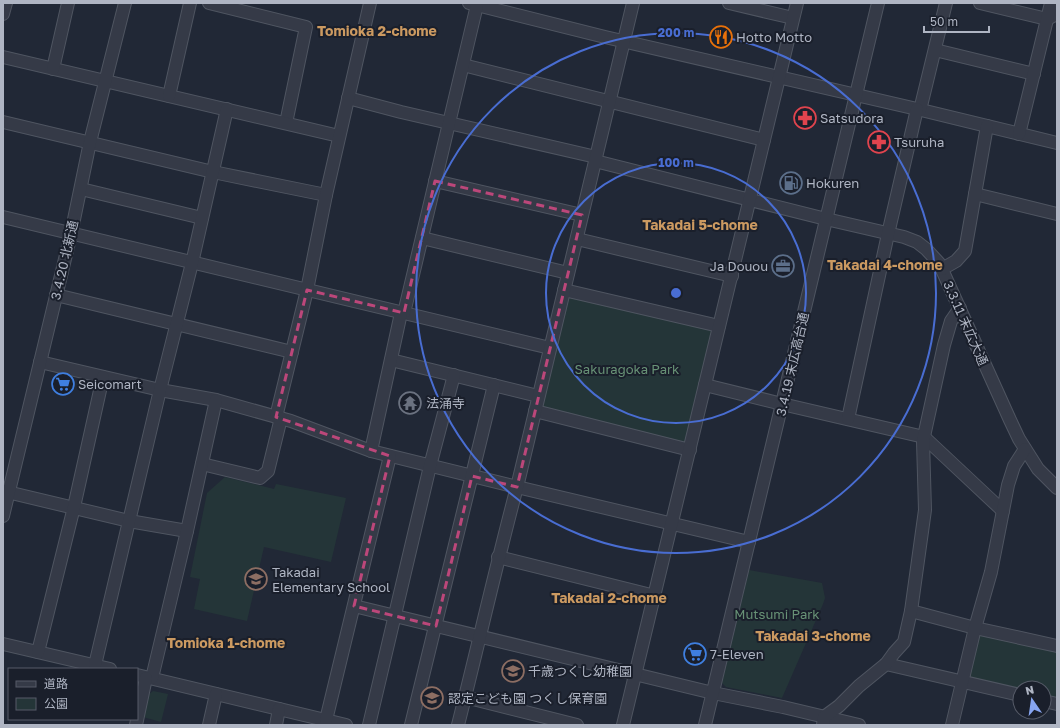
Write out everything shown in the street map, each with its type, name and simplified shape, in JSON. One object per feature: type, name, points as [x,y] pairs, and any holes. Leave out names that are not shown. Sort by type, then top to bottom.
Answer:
[{"type":"street","points":[[3,14],[6,3]]},
{"type":"street","points":[[53,69],[68,3]]},
{"type":"street","name":"3.4.20 北新通","points":[[3,516],[6,491],[40,362],[71,234],[90,142],[125,3]]},
{"type":"street","points":[[169,96],[190,3]]},
{"type":"street","points":[[202,464],[260,478],[268,471],[326,195],[370,3]]},
{"type":"street","points":[[458,725],[498,557],[517,487],[633,3]]},
{"type":"street","points":[[729,3],[793,18]]},
{"type":"street","points":[[623,725],[732,276],[796,3]]},
{"type":"street","name":"3.4.19 末広高台通","points":[[705,725],[878,3]]},
{"type":"street","points":[[848,419],[888,234],[946,3]]},
{"type":"street","points":[[980,3],[1052,17]]},
{"type":"street","points":[[1019,134],[1034,74],[1052,17],[1051,3]]},
{"type":"street","points":[[216,4],[306,27],[286,123]]},
{"type":"street","points":[[371,451],[391,360],[436,181],[463,65],[473,4],[605,37],[987,126],[1057,144]]},
{"type":"street","points":[[935,50],[1034,74]]},
{"type":"street","points":[[3,57],[340,136]]},
{"type":"street","points":[[463,65],[764,140]]},
{"type":"street","name":"3.3.11 末広大通","points":[[348,98],[596,159],[750,200],[904,237],[917,242],[939,263],[1010,420],[1025,449],[1038,469],[1057,488]]},
{"type":"street","points":[[95,665],[160,390],[192,263],[227,110]]},
{"type":"street","points":[[3,122],[213,172],[326,195]]},
{"type":"street","points":[[942,269],[956,261],[964,252],[987,126]]},
{"type":"street","points":[[436,181],[582,215]]},
{"type":"street","points":[[81,189],[202,218]]},
{"type":"street","points":[[975,194],[1057,214]]},
{"type":"street","points":[[3,217],[550,348]]},
{"type":"street","points":[[422,238],[568,273]]},
{"type":"street","points":[[576,239],[732,276]]},
{"type":"street","points":[[564,290],[719,326]]},
{"type":"street","points":[[56,295],[292,352]]},
{"type":"street","points":[[824,721],[859,686],[886,664],[904,642],[911,611],[925,510],[924,437],[944,345],[951,322],[960,308]]},
{"type":"street","points":[[391,360],[538,396]]},
{"type":"street","points":[[40,362],[160,390],[216,400],[291,421],[371,451],[749,542]]},
{"type":"street","points":[[369,725],[430,466],[454,375]]},
{"type":"street","points":[[38,652],[74,507],[103,377]]},
{"type":"street","points":[[411,725],[494,385]]},
{"type":"street","points":[[705,385],[924,437],[1002,511]]},
{"type":"street","points":[[138,714],[145,677],[187,531],[216,400]]},
{"type":"street","points":[[535,411],[690,450]]},
{"type":"street","points":[[952,725],[975,628],[991,572],[1008,485],[1014,466],[1025,449]]},
{"type":"street","points":[[145,677],[337,723],[354,606],[390,456]]},
{"type":"street","points":[[6,491],[129,521],[187,531]]},
{"type":"street","points":[[498,557],[655,596]]},
{"type":"street","points":[[354,606],[713,693],[783,707],[824,721],[859,725]]},
{"type":"street","points":[[911,611],[975,628],[1057,646]]},
{"type":"street","points":[[3,644],[106,668]]},
{"type":"street","points":[[886,664],[1012,693]]},
{"type":"street","points":[[209,725],[216,694]]},
{"type":"street","points":[[465,697],[577,725]]},
{"type":"street","points":[[276,725],[279,709]]},
{"type":"highlighted area","points":[[435,181],[582,215],[517,487],[472,476],[436,626],[354,606],[390,456],[276,417],[307,290],[404,313]]},
{"type":"green space","name":"Sakuragoka Park","points":[[568,295],[714,329],[687,443],[540,408]]},
{"type":"green space","points":[[225,477],[274,489],[276,484],[346,498],[331,562],[264,547],[247,621],[194,609],[200,579],[190,577],[207,493]]},
{"type":"green space","name":"Mutsumi Park","points":[[749,570],[822,583],[825,598],[823,604],[782,698],[726,687],[722,683]]},
{"type":"green space","points":[[979,633],[1057,652],[1057,700],[1052,699],[1052,680],[1012,680],[1012,689],[969,679]]},
{"type":"green space","points":[[153,691],[168,694],[161,722],[143,717],[148,695]]},
{"type":"place","name":"Hotto Motto","points":[[721,37]]},
{"type":"place","name":"Satsudora","points":[[805,118]]},
{"type":"place","name":"Tsuruha","points":[[879,142]]},
{"type":"place","name":"Hokuren","points":[[791,183]]},
{"type":"place","name":"Ja Douou","points":[[783,266]]},
{"type":"place","name":"Seicomart","points":[[63,384]]},
{"type":"place","name":"法涌寺","points":[[410,403]]},
{"type":"place","name":"Takadai Elementary School","points":[[256,579]]},
{"type":"place","name":"7-Eleven","points":[[695,654]]},
{"type":"place","name":"千歳つくし幼稚園","points":[[513,671]]},
{"type":"place","name":"認定こども園 つくし保育園","points":[[432,698]]},
{"type":"district","name":"Tomioka 2-chome","points":[[377,31]]},
{"type":"district","name":"Takadai 5-chome","points":[[700,225]]},
{"type":"district","name":"Takadai 4-chome","points":[[885,265]]},
{"type":"district","name":"Takadai 2-chome","points":[[609,598]]},
{"type":"district","name":"Takadai 3-chome","points":[[813,636]]},
{"type":"district","name":"Tomioka 1-chome","points":[[226,643]]}]
